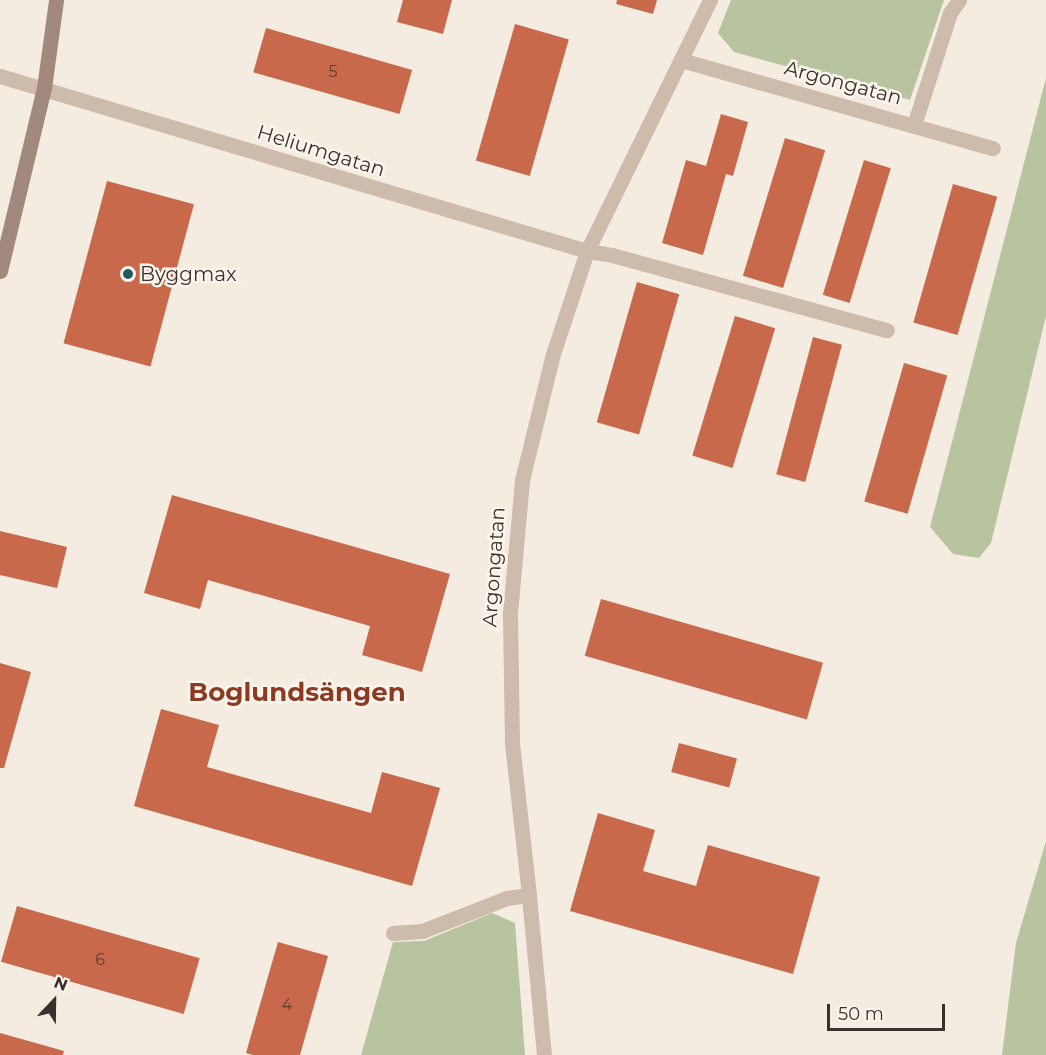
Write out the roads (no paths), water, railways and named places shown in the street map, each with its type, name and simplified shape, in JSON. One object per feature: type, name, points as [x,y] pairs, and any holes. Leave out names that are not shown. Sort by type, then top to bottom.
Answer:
[{"type":"street","points":[[0,271],[44,88],[56,0]]},
{"type":"street","name":"Argongatan","points":[[544,1055],[512,743],[509,656],[522,480],[536,417],[587,251],[711,0]]},
{"type":"street","points":[[914,125],[950,13],[959,0]]},
{"type":"street","name":"Argongatan","points":[[681,60],[993,148]]},
{"type":"street","name":"Heliumgatan","points":[[0,76],[587,251]]},
{"type":"street","points":[[587,251],[623,258],[887,330]]},
{"type":"street","points":[[393,933],[422,931],[507,898],[529,895]]},
{"type":"place","name":"Byggmax","points":[[128,274]]},
{"type":"district","name":"Boglundsängen","points":[[297,693]]}]
